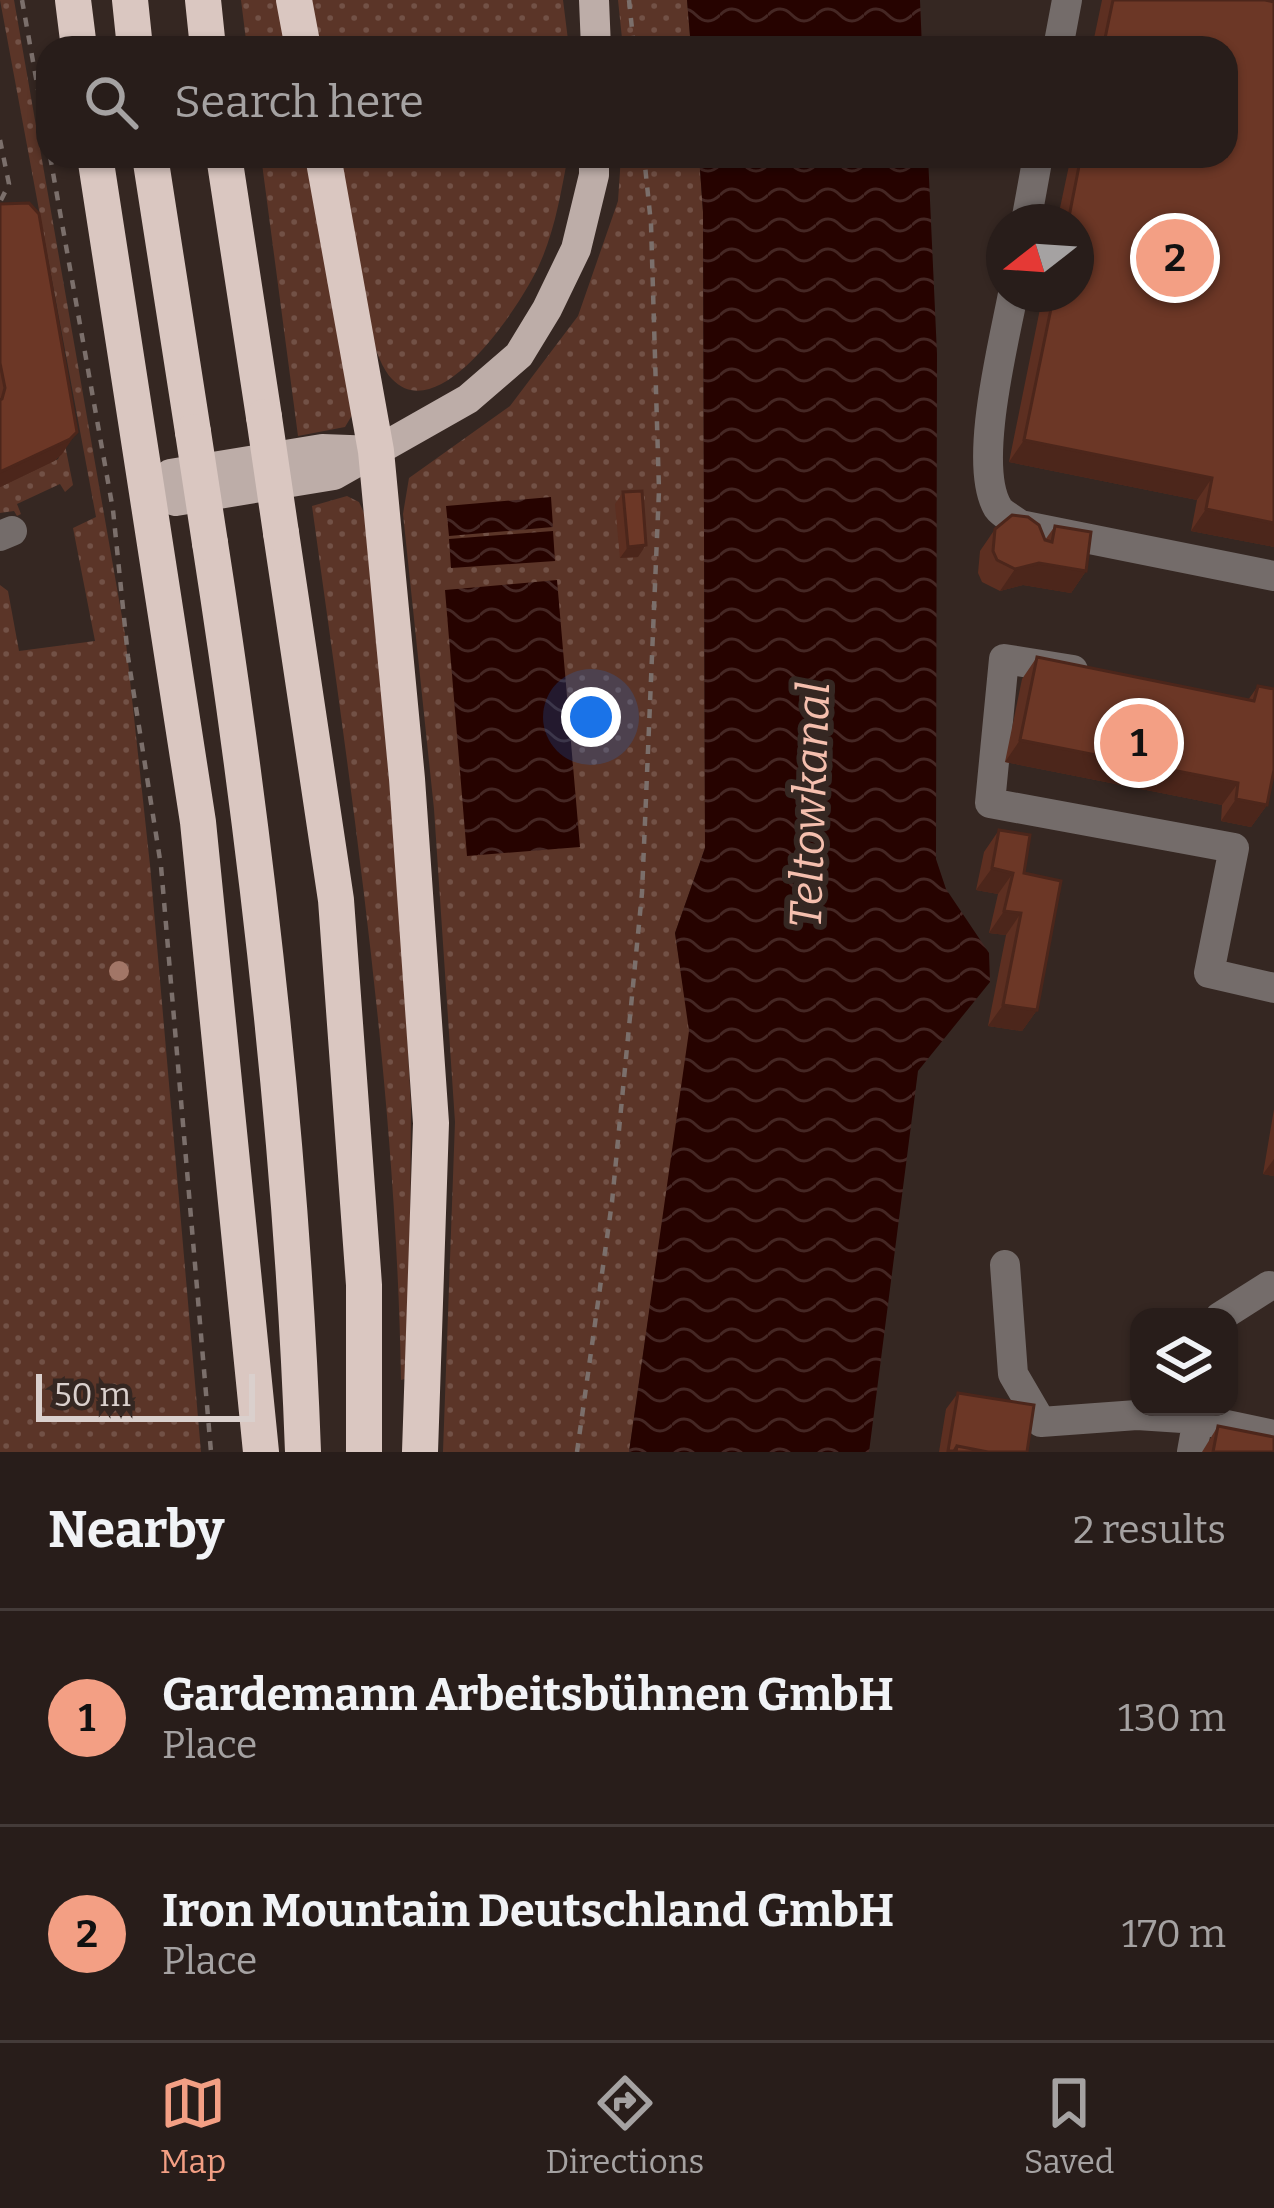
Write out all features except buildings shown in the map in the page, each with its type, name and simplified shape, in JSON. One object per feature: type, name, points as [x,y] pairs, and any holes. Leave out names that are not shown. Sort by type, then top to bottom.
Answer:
[{"type":"highway","points":[[73,0],[78,36]]},
{"type":"highway","points":[[130,0],[134,36]]},
{"type":"highway","points":[[203,0],[207,36]]},
{"type":"highway","points":[[294,0],[301,36]]},
{"type":"highway","points":[[97,168],[211,932],[261,1452]]},
{"type":"highway","points":[[152,168],[266,931],[297,1278],[303,1452]]},
{"type":"highway","points":[[226,168],[336,900],[364,1285],[364,1452]]},
{"type":"highway","points":[[325,168],[376,452],[407,778],[431,1123],[421,1452]]},
{"type":"main road","points":[[594,0],[596,36]]},
{"type":"main road","points":[[148,493],[170,474],[322,449],[376,452],[468,399],[519,355],[576,249],[594,168]]},
{"type":"lane","points":[[1060,36],[1067,0]]},
{"type":"lane","points":[[1029,204],[1036,168]]},
{"type":"lane","points":[[1009,312],[991,413],[989,476],[998,509],[1020,525],[1274,575]]},
{"type":"lane","points":[[1094,674],[1004,659],[990,803],[1234,848],[1209,973],[1274,988]]},
{"type":"lane","points":[[1005,1264],[1013,1374],[1042,1422],[1130,1416]]},
{"type":"lane","points":[[1234,1308],[1269,1286]]},
{"type":"lane","points":[[1192,1452],[1198,1416]]},
{"type":"lane","points":[[1209,1416],[1274,1435]]},
{"type":"path","points":[[22,0],[36,78]]},
{"type":"path","points":[[629,0],[633,36]]},
{"type":"path","points":[[0,140],[8,184],[0,202]]},
{"type":"path","points":[[52,168],[113,510],[128,656],[161,866],[211,1452]]},
{"type":"path","points":[[577,1452],[612,1202],[642,893],[659,490],[645,168]]},
{"type":"shaded area","points":[[0,0],[14,0],[36,126],[36,168],[43,168],[125,634],[201,1452],[0,1452],[0,585],[8,591],[19,651],[95,641],[73,528],[96,517]]},
{"type":"shaded area","points":[[241,0],[277,0],[284,36],[246,36]]},
{"type":"shaded area","points":[[309,0],[563,0],[568,36],[316,36]]},
{"type":"shaded area","points":[[618,0],[687,0],[690,36],[622,36]]},
{"type":"shaded area","points":[[263,168],[308,168],[354,412],[345,427],[298,436]]},
{"type":"shaded area","points":[[340,168],[566,168],[550,237],[531,281],[478,354],[433,388],[411,390],[392,379],[381,362],[351,240]]},
{"type":"shaded area","points":[[620,168],[700,168],[705,848],[675,933],[690,1031],[629,1452],[443,1452],[455,1122],[434,809],[403,514],[409,478],[510,406],[578,316],[618,201]]},
{"type":"shaded area","points":[[65,445],[73,485],[65,492],[60,484],[17,504],[21,514],[17,516],[14,511],[0,513],[0,487],[58,459]]},
{"type":"shaded area","points":[[347,496],[359,502],[366,517],[400,903],[411,1107],[409,1378],[401,1380],[381,1051],[312,506]]},
{"type":"water","points":[[687,0],[920,0],[922,36],[690,36]]},
{"type":"water","name":"Teltowkanal","points":[[700,168],[929,168],[937,354],[936,859],[946,889],[989,953],[990,982],[918,1071],[869,1452],[629,1452],[689,1031],[675,933],[705,848]]},
{"type":"water","points":[[551,497],[553,527],[449,536],[446,506]]},
{"type":"water","points":[[553,531],[555,561],[451,568],[449,539]]},
{"type":"water","points":[[557,580],[580,847],[467,856],[445,590]]},
{"type":"place","name":"Iron Mountain Deutschland GmbH","points":[[1175,258]]},
{"type":"place","name":"Gardemann Arbeitsbühnen GmbH","points":[[1139,743]]}]
